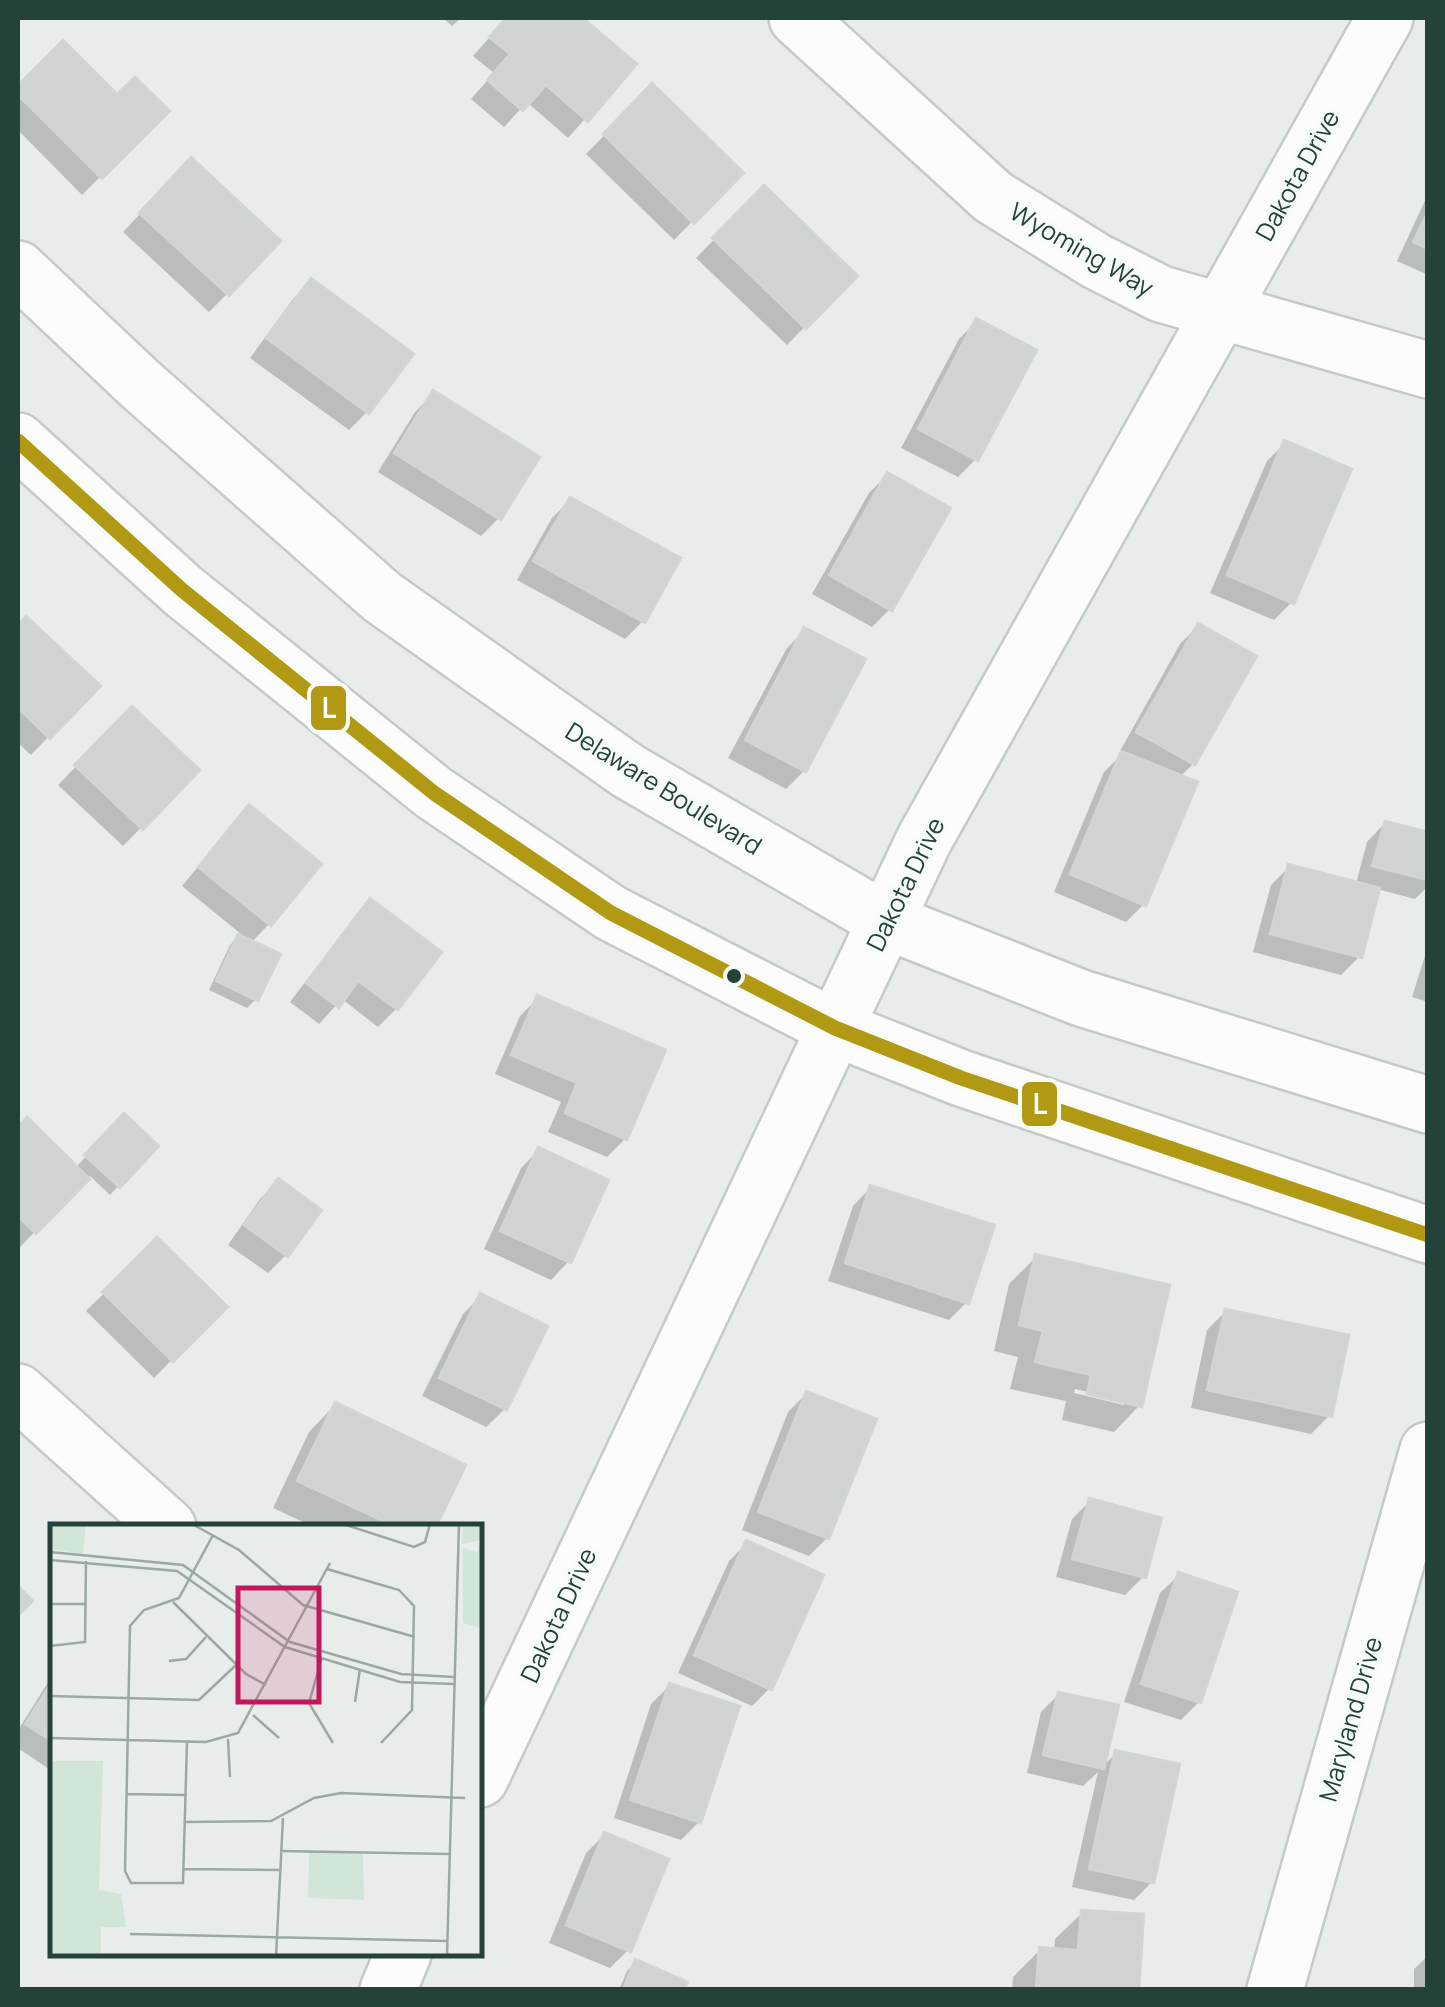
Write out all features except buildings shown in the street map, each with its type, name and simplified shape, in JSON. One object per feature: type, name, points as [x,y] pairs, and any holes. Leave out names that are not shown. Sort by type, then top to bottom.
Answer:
[{"type":"street","name":"Wyoming Way","points":[[797,18],[993,197],[1096,261],[1161,294],[1428,370]]},
{"type":"street","name":"Dakota Drive","points":[[482,1770],[496,1707],[836,1028],[924,840],[1385,18]]},
{"type":"street","name":"Delaware Boulevard","points":[[18,269],[140,384],[382,597],[628,771],[886,921],[1082,998],[1428,1106]]},
{"type":"street","points":[[18,440],[182,590],[434,794],[611,913],[836,1028],[961,1078],[1428,1236]]},
{"type":"street","points":[[18,1392],[165,1524]]},
{"type":"street","name":"Maryland Drive","points":[[1275,1990],[1428,1450]]},
{"type":"street","points":[[388,1990],[402,1957]]},
{"type":"transit line","name":"L","points":[[18,441],[182,590],[434,793],[611,913],[835,1028],[961,1078],[1428,1235]]}]
